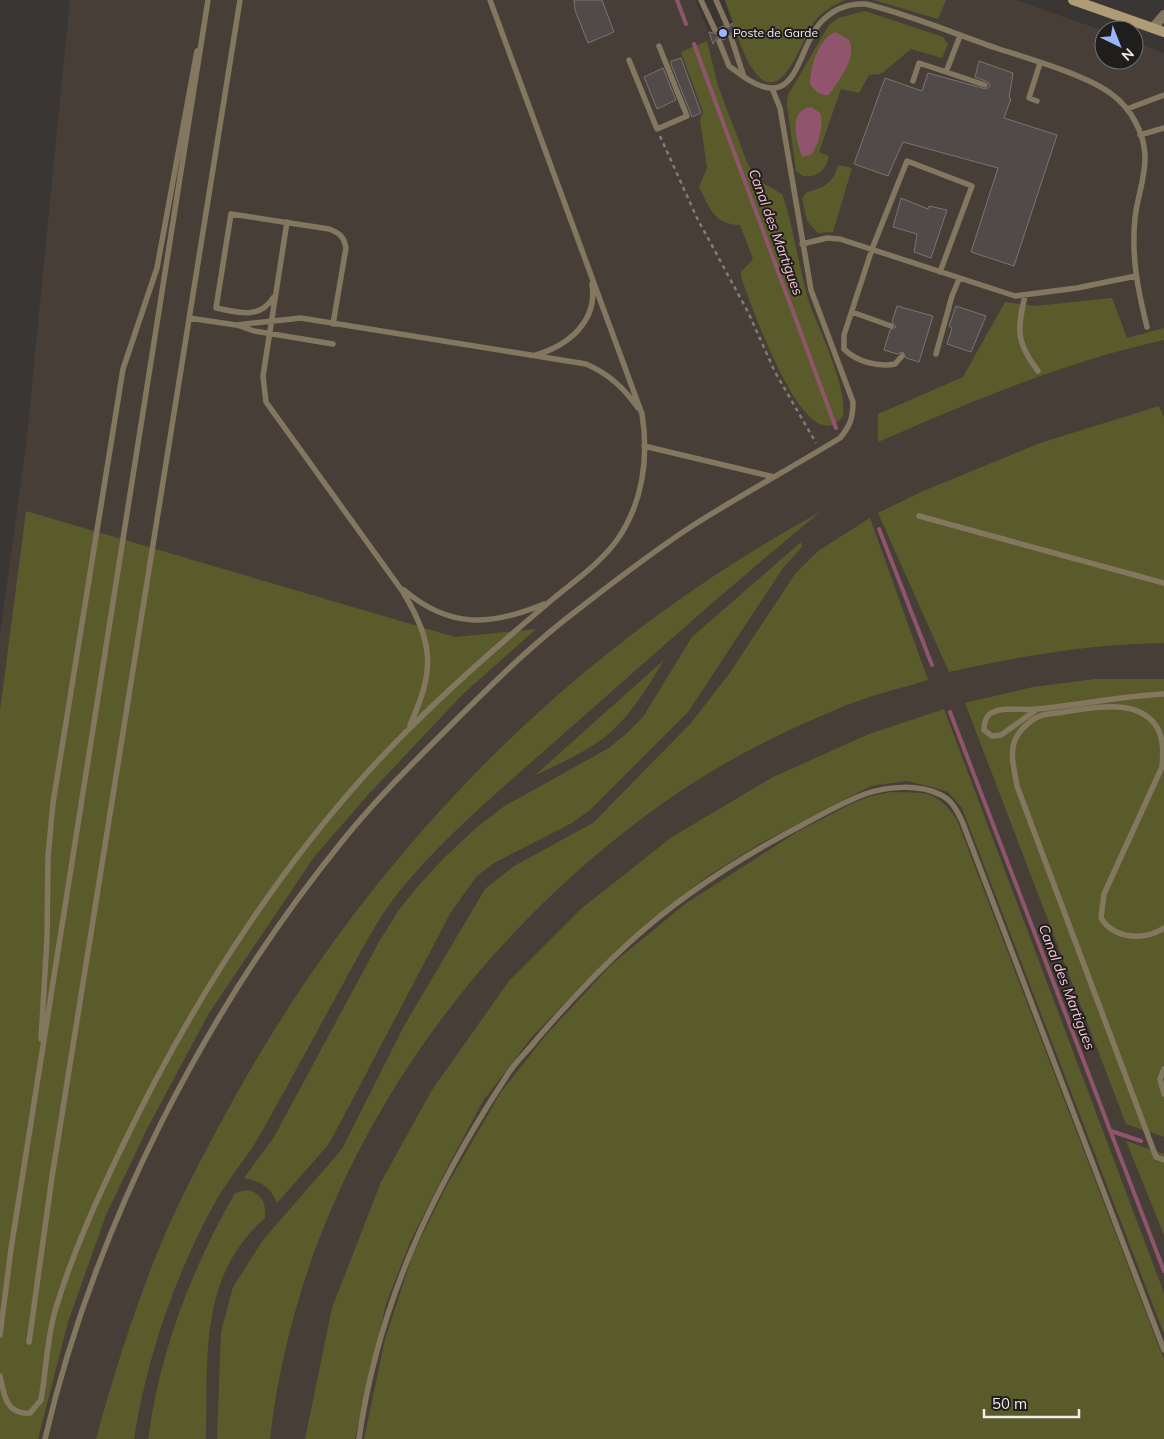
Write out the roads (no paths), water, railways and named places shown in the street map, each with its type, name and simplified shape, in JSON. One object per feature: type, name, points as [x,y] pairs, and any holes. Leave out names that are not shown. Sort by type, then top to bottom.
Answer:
[{"type":"main road","points":[[1073,0],[1164,32]]},
{"type":"street","points":[[1153,28],[1164,15]]},
{"type":"lane","points":[[39,1069],[47,938],[48,857],[53,802],[123,369],[157,268],[208,0]]},
{"type":"lane","points":[[0,1334],[39,1069],[208,0]]},
{"type":"lane","points":[[29,1342],[52,1177],[240,0]]},
{"type":"lane","points":[[0,1376],[7,1404],[14,1411],[22,1414],[30,1413],[42,1400],[54,1314],[107,1177],[170,1052],[228,958],[293,864],[366,774],[408,730],[489,654],[594,563],[617,540],[634,507],[644,477],[642,414],[490,0]]},
{"type":"lane","points":[[701,0],[715,30]]},
{"type":"lane","points":[[716,0],[727,25]]},
{"type":"lane","points":[[719,42],[729,66],[744,77],[756,85],[772,88],[783,86],[796,72],[820,24],[842,7],[866,4],[1040,63],[1090,82],[1114,95],[1127,109],[1140,135],[1145,155],[1135,219],[1136,276],[1147,327]]},
{"type":"lane","points":[[946,72],[960,36]]},
{"type":"lane","points":[[731,37],[744,77]]},
{"type":"lane","points":[[629,60],[657,129],[687,116],[659,46]]},
{"type":"lane","points":[[913,81],[919,63],[985,85]]},
{"type":"lane","points":[[1037,101],[1029,98],[1040,63]]},
{"type":"lane","points":[[45,1439],[55,1393],[98,1269],[130,1186],[204,1044],[259,954],[343,840],[398,777],[485,691],[577,610],[691,527],[840,438],[849,428],[853,416],[852,402],[811,290],[780,108],[772,88]]},
{"type":"lane","points":[[1127,109],[1164,95]]},
{"type":"lane","points":[[1140,135],[1164,128]]},
{"type":"lane","points":[[902,356],[895,364],[878,365],[850,354],[844,349],[844,336],[872,249],[906,161],[972,186],[940,272]]},
{"type":"lane","points":[[275,295],[270,302],[257,312],[246,314],[216,308],[231,214],[338,232],[344,240],[346,248],[333,324]]},
{"type":"lane","points":[[287,222],[263,376],[266,402],[399,586],[415,612],[427,647],[427,679],[423,695],[408,730]]},
{"type":"lane","points":[[802,244],[827,238],[840,239],[1015,296],[1077,288],[1136,276]]},
{"type":"lane","points":[[534,356],[565,344],[577,333],[586,320],[593,291],[590,272]]},
{"type":"lane","points":[[936,354],[952,296],[959,279]]},
{"type":"lane","points":[[1025,296],[1019,322],[1021,340],[1024,352],[1038,371]]},
{"type":"lane","points":[[852,312],[891,326]]},
{"type":"lane","points":[[189,318],[236,324],[301,318],[586,364],[602,371],[628,394],[642,414]]},
{"type":"lane","points":[[236,324],[254,331],[333,344]]},
{"type":"lane","points":[[644,446],[774,477]]},
{"type":"lane","points":[[919,516],[1164,583]]},
{"type":"lane","points":[[399,586],[429,608],[445,616],[462,619],[500,620],[518,615],[550,601]]},
{"type":"lane","points":[[1036,710],[1001,734],[992,736],[984,730],[984,720],[990,714],[1005,709],[1036,710],[1135,695],[1164,694]]},
{"type":"lane","points":[[1164,928],[1148,935],[1124,935],[1105,924],[1101,918],[1104,894],[1162,767],[1163,751],[1158,730],[1146,716],[1120,707],[1089,708],[1042,715],[1033,720],[1014,743],[1012,756],[1017,786],[1156,1157],[1164,1160]]},
{"type":"lane","points":[[359,1439],[363,1410],[387,1312],[414,1241],[454,1161],[507,1074],[567,1003],[632,939],[710,879],[777,838],[838,806],[867,793],[899,787],[924,789],[944,796],[954,806],[962,821],[1164,1350]]},
{"type":"lane","points":[[1164,1069],[1160,1080],[1164,1094]]},
{"type":"waterway","name":"Canal des Martigues","points":[[677,0],[686,24]]},
{"type":"waterway","name":"Canal des Martigues","points":[[694,44],[836,428]]},
{"type":"waterway","name":"Canal des Martigues","points":[[879,529],[932,665]]},
{"type":"waterway","name":"Canal des Martigues","points":[[950,712],[1164,1271]]},
{"type":"waterway","points":[[1111,1131],[1141,1141]]},
{"type":"place","name":"Poste de Garde","points":[[723,33]]}]
